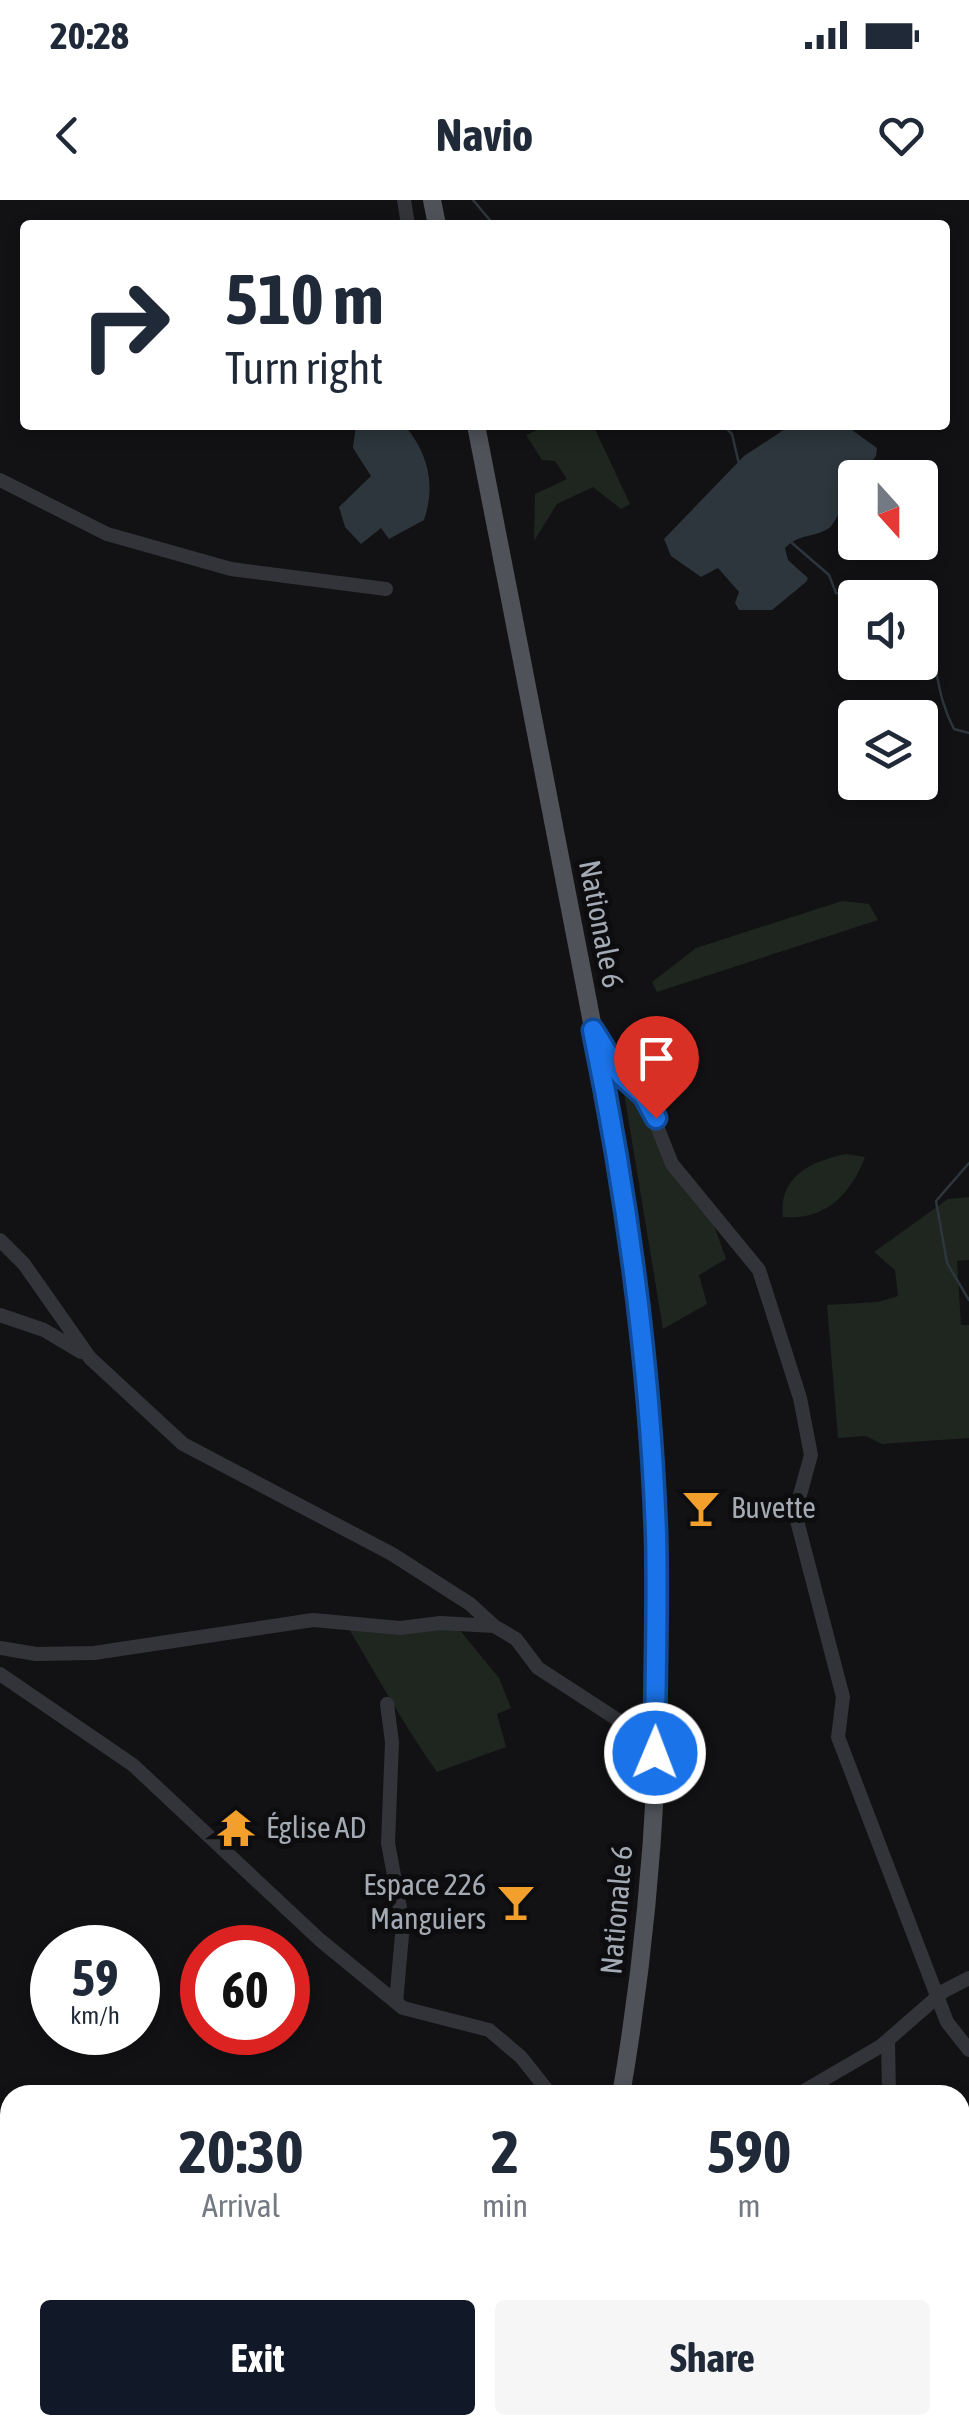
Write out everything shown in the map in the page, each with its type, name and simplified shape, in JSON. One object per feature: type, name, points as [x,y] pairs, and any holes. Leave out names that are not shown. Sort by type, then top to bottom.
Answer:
[{"type":"main road","name":"Nationale 6","points":[[477,430],[621,1178],[648,1385],[656,1550],[655,1744],[644,1940],[622,2085]]},
{"type":"street","points":[[0,480],[107,534],[230,569],[386,590]]},
{"type":"street","points":[[593,1030],[621,1075],[644,1096],[672,1164],[759,1270],[800,1398],[811,1455],[795,1513],[844,1697],[838,1737],[947,2022],[969,2050]]},
{"type":"street","points":[[0,1240],[24,1264],[90,1358]]},
{"type":"street","points":[[0,1315],[44,1330],[90,1358],[182,1444],[392,1554],[470,1604],[516,1639],[538,1668],[655,1744]]},
{"type":"street","points":[[0,1648],[36,1654],[94,1653],[313,1620],[400,1628],[440,1623],[494,1626]]},
{"type":"street","points":[[0,1674],[60,1711],[133,1765],[320,1940],[396,2002],[418,2014],[490,2030],[521,2057],[543,2085]]},
{"type":"street","points":[[387,1704],[392,1742],[388,1843],[402,1924],[396,2002]]},
{"type":"street","points":[[814,2085],[888,2040],[944,1991],[969,1978]]},
{"type":"street","points":[[888,2040],[889,2085]]},
{"type":"shaded area","points":[[355,430],[408,430],[428,470],[424,520],[389,539],[381,528],[361,544],[345,527],[339,507],[371,476],[353,448]]},
{"type":"shaded area","points":[[538,430],[595,430],[630,504],[621,509],[593,487],[557,504],[534,541],[535,494],[567,479],[555,461],[542,460],[526,435]]},
{"type":"shaded area","points":[[783,430],[852,430],[877,448],[873,460],[838,460],[838,514],[824,531],[785,548],[788,560],[808,578],[772,610],[739,610],[735,603],[739,592],[718,568],[701,577],[671,556],[664,539],[744,456]]},
{"type":"shaded area","points":[[842,901],[869,904],[878,920],[657,992],[652,982],[696,948]]},
{"type":"shaded area","points":[[621,1075],[645,1096],[662,1141],[708,1208],[726,1259],[699,1275],[707,1304],[663,1329]]},
{"type":"shaded area","points":[[846,1154],[865,1157],[844,1193],[812,1215],[783,1217],[786,1191],[800,1173],[821,1161]]},
{"type":"shaded area","points":[[969,1197],[969,1260],[957,1261],[961,1325],[969,1325],[969,1438],[882,1444],[866,1436],[838,1438],[827,1305],[878,1302],[898,1296],[895,1270],[874,1252],[948,1199]]},
{"type":"shaded area","points":[[454,1623],[499,1678],[511,1708],[497,1714],[506,1747],[437,1772],[346,1624]]},
{"type":"waterway","points":[[473,200],[490,220]]},
{"type":"waterway","points":[[728,430],[739,464]]},
{"type":"waterway","points":[[792,543],[829,575],[838,594]]},
{"type":"waterway","points":[[938,680],[954,729],[969,733]]},
{"type":"waterway","points":[[969,1163],[936,1201],[947,1263],[969,1300]]},
{"type":"place","name":"Buvette","points":[[701,1508]]},
{"type":"place","name":"Église AD","points":[[236,1828]]},
{"type":"place","name":"Espace 226 Manguiers","points":[[516,1902]]},
{"type":"route","points":[[655,1753],[657,1563],[648,1385],[621,1178],[593,1030],[621,1075],[644,1096],[656,1118]]}]
